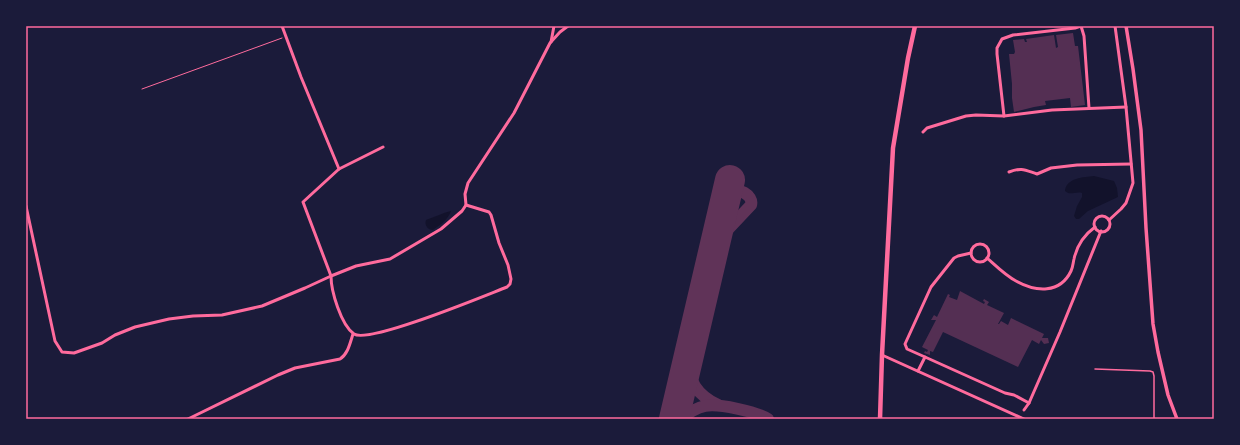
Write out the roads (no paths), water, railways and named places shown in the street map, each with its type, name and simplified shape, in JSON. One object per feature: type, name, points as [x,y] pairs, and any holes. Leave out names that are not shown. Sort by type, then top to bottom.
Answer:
[{"type":"main road","points":[[880,419],[893,148],[908,58],[915,26]]},
{"type":"street","points":[[282,26],[315,114],[339,169]]},
{"type":"street","points":[[550,44],[554,26]]},
{"type":"street","points":[[26,206],[55,341],[62,352],[74,353],[115,335],[169,319],[222,315],[262,306],[356,266],[390,259],[442,229],[462,211],[466,205],[465,194],[468,183],[514,113],[550,44],[560,32],[568,26]]},
{"type":"street","points":[[1004,116],[997,54],[997,48],[1002,39],[1013,35],[1081,26],[1084,36],[1089,108]]},
{"type":"street","points":[[1109,220],[1121,210],[1130,195],[1133,183],[1126,107],[1115,26]]},
{"type":"street","points":[[1126,26],[1141,130],[1146,228],[1154,324],[1158,354],[1170,401],[1177,419]]},
{"type":"street","points":[[923,132],[927,128],[966,116],[1004,116],[1052,110],[1126,107]]},
{"type":"street","points":[[383,147],[339,169],[304,202],[330,276],[337,304],[344,321],[354,334],[366,335],[394,329],[441,313],[507,287],[510,284],[511,279],[508,265],[499,243],[491,215],[489,212],[466,205]]},
{"type":"street","points":[[1009,172],[1024,169],[1037,174],[1051,168],[1077,165],[1131,164]]},
{"type":"street","points":[[987,258],[1014,281],[1040,290],[1048,290],[1059,284],[1068,275],[1082,239],[1095,227],[1095,222],[1098,217],[1104,216],[1109,220],[1110,225],[1108,229],[1101,231],[1095,227]]},
{"type":"street","points":[[1024,410],[1029,403],[1060,332],[1101,231]]},
{"type":"street","points":[[970,252],[973,259],[977,262],[983,261],[987,258],[989,253],[986,246],[982,244],[974,245],[970,252],[954,258],[931,287],[904,344],[908,349],[1029,403]]},
{"type":"street","points":[[188,419],[295,368],[340,359],[347,352],[354,334]]},
{"type":"street","points":[[882,355],[1024,419]]},
{"type":"street","points":[[918,371],[925,357]]},
{"type":"lane","points":[[1095,369],[1152,372],[1154,376],[1154,419]]}]
